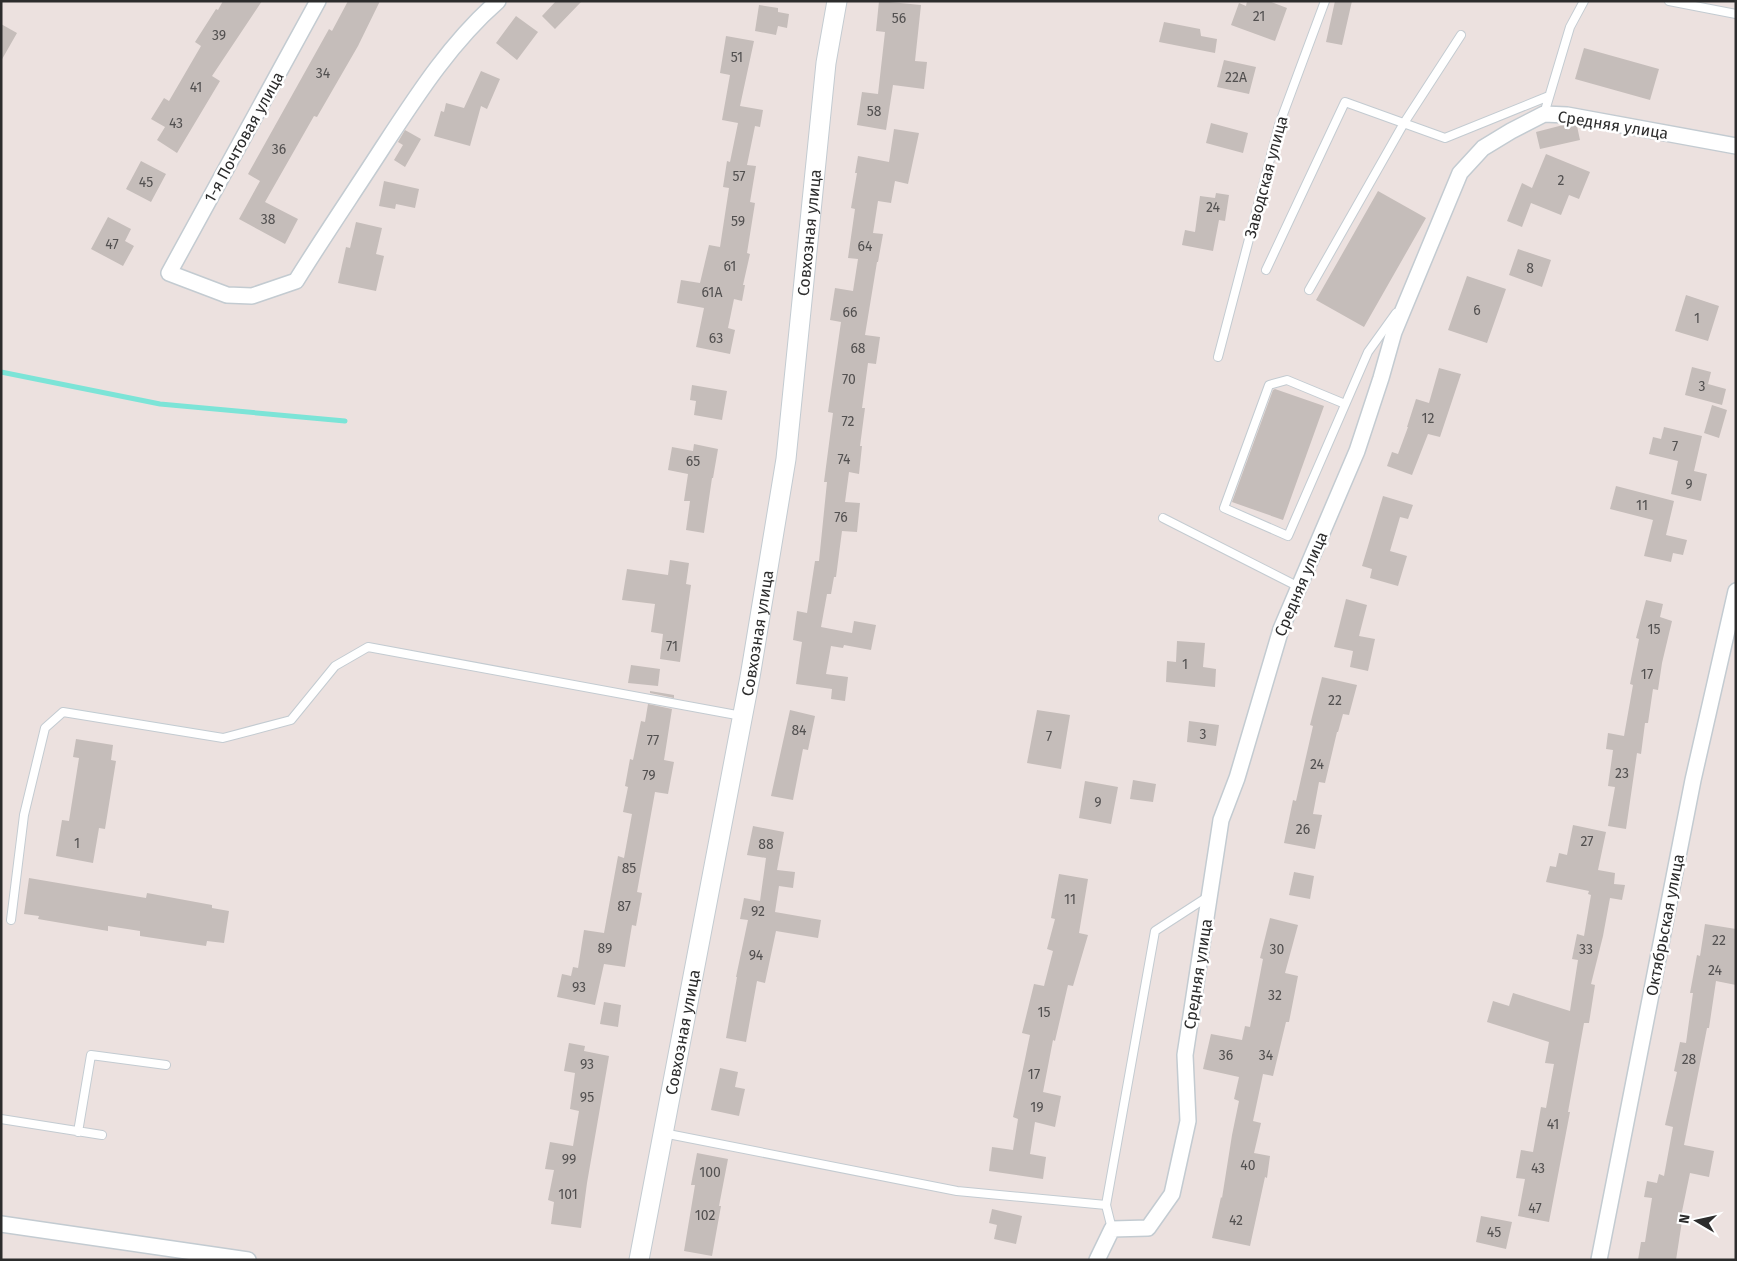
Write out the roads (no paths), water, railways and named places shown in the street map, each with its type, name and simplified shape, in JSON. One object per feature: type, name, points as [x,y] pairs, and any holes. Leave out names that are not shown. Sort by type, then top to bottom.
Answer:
[{"type":"street","name":"1-я Почтовая улица","points":[[318,1],[169,273],[227,295],[252,296],[296,282],[431,75],[482,16],[498,1]]},
{"type":"street","name":"Совхозная улица","points":[[639,1260],[742,716],[786,459],[826,63],[837,1]]},
{"type":"street","name":"Средняя улица","points":[[1112,1229],[1148,1228],[1172,1194],[1188,1121],[1185,1055],[1221,820],[1237,778],[1281,629],[1357,451],[1394,332],[1460,173],[1483,148],[1544,114],[1567,115],[1736,146]]},
{"type":"street","name":"Октябрьская улица","points":[[1598,1260],[1693,780],[1736,591]]},
{"type":"street","points":[[1,1224],[248,1260]]},
{"type":"street","points":[[1097,1260],[1112,1229]]},
{"type":"lane","name":"Заводская улица","points":[[1218,357],[1279,125],[1326,1]]},
{"type":"lane","points":[[1544,114],[1570,27],[1584,1]]},
{"type":"lane","points":[[1669,1],[1736,14]]},
{"type":"lane","points":[[1309,290],[1404,124],[1461,36]]},
{"type":"lane","points":[[1266,270],[1345,102],[1444,138],[1549,96]]},
{"type":"lane","points":[[1345,404],[1287,380],[1269,385],[1224,508],[1288,536],[1368,352],[1409,295]]},
{"type":"lane","points":[[1163,518],[1299,586]]},
{"type":"lane","points":[[11,920],[24,815],[46,728],[64,712],[223,738],[291,720],[336,666],[368,647],[742,716]]},
{"type":"lane","points":[[1112,1229],[1106,1205],[1155,931],[1209,896]]},
{"type":"lane","points":[[78,1132],[90,1055],[166,1065]]},
{"type":"lane","points":[[1,1119],[102,1135]]},
{"type":"lane","points":[[663,1133],[957,1191],[1106,1205]]},
{"type":"waterway","points":[[1,372],[160,404],[345,421]]}]
